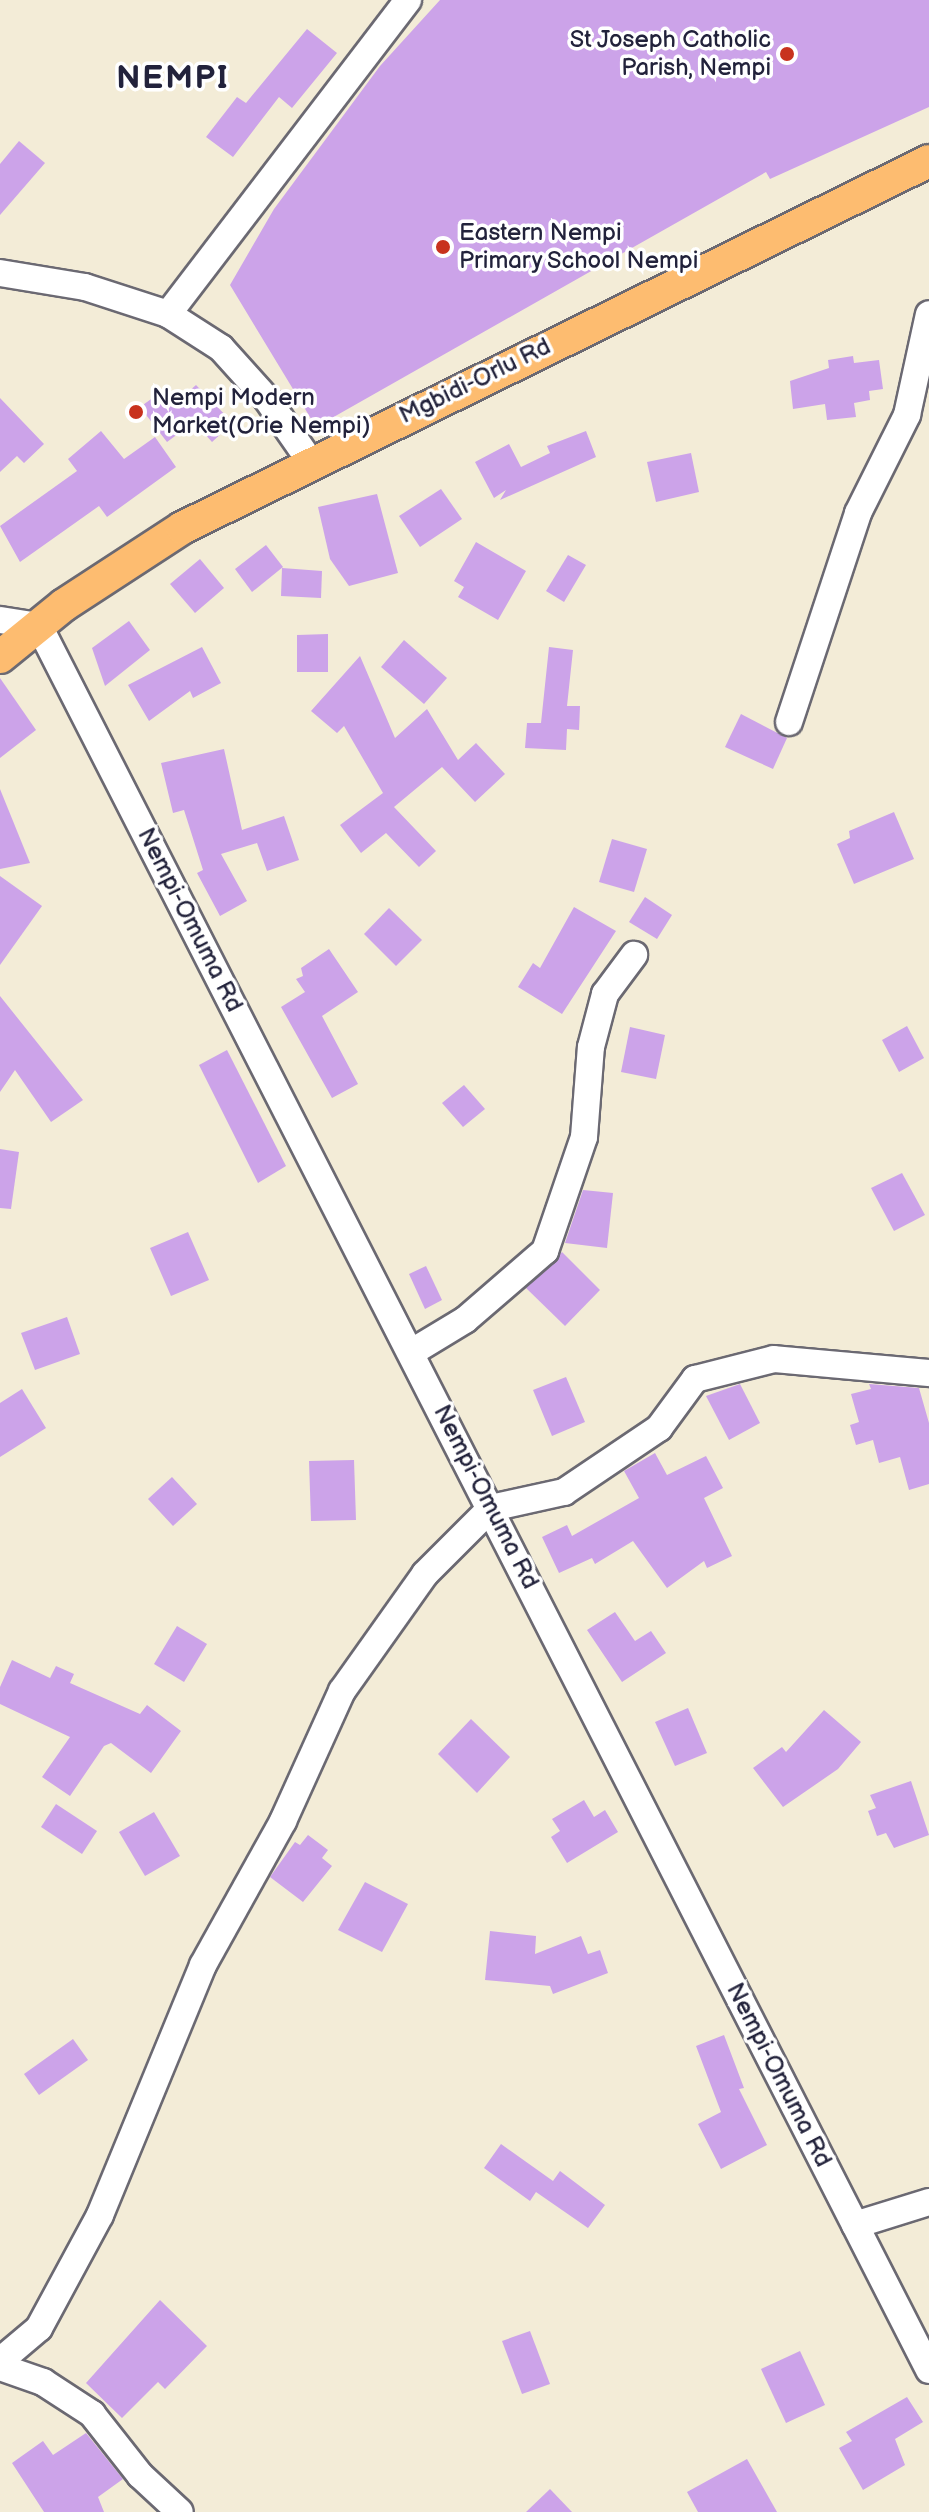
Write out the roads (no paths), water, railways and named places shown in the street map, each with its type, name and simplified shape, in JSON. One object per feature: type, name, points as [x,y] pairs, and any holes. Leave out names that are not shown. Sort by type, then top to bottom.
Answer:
[{"type":"main road","name":"Mgbidi-Orlu Rd","points":[[0,657],[39,626],[182,528],[310,461],[929,161]]},
{"type":"street","points":[[168,314],[408,0]]},
{"type":"street","points":[[0,273],[85,287],[168,314],[221,348],[267,399],[310,461]]},
{"type":"street","points":[[789,722],[858,513],[907,415],[929,314]]},
{"type":"street","points":[[0,620],[39,626]]},
{"type":"street","name":"Nempi-Omuma Rd","points":[[39,626],[929,2370]]},
{"type":"street","points":[[412,1352],[465,1320],[545,1251],[584,1137],[591,1047],[605,994],[634,955]]},
{"type":"street","points":[[180,2512],[140,2475],[92,2414],[43,2382],[0,2364],[39,2328],[100,2215],[203,1965],[283,1821],[342,1691],[425,1574],[491,1508],[564,1492],[659,1428],[695,1379],[774,1359],[929,1373]]},
{"type":"street","points":[[855,2225],[929,2202]]},
{"type":"place","name":"St Joseph Catholic Parish, Nempi","points":[[787,54]]},
{"type":"place","name":"Eastern Nempi Primary School Nempi","points":[[443,247]]},
{"type":"place","name":"Nempi Modern Market(Orie Nempi)","points":[[136,412]]},
{"type":"district","name":"NEMPI","points":[[173,79]]}]
